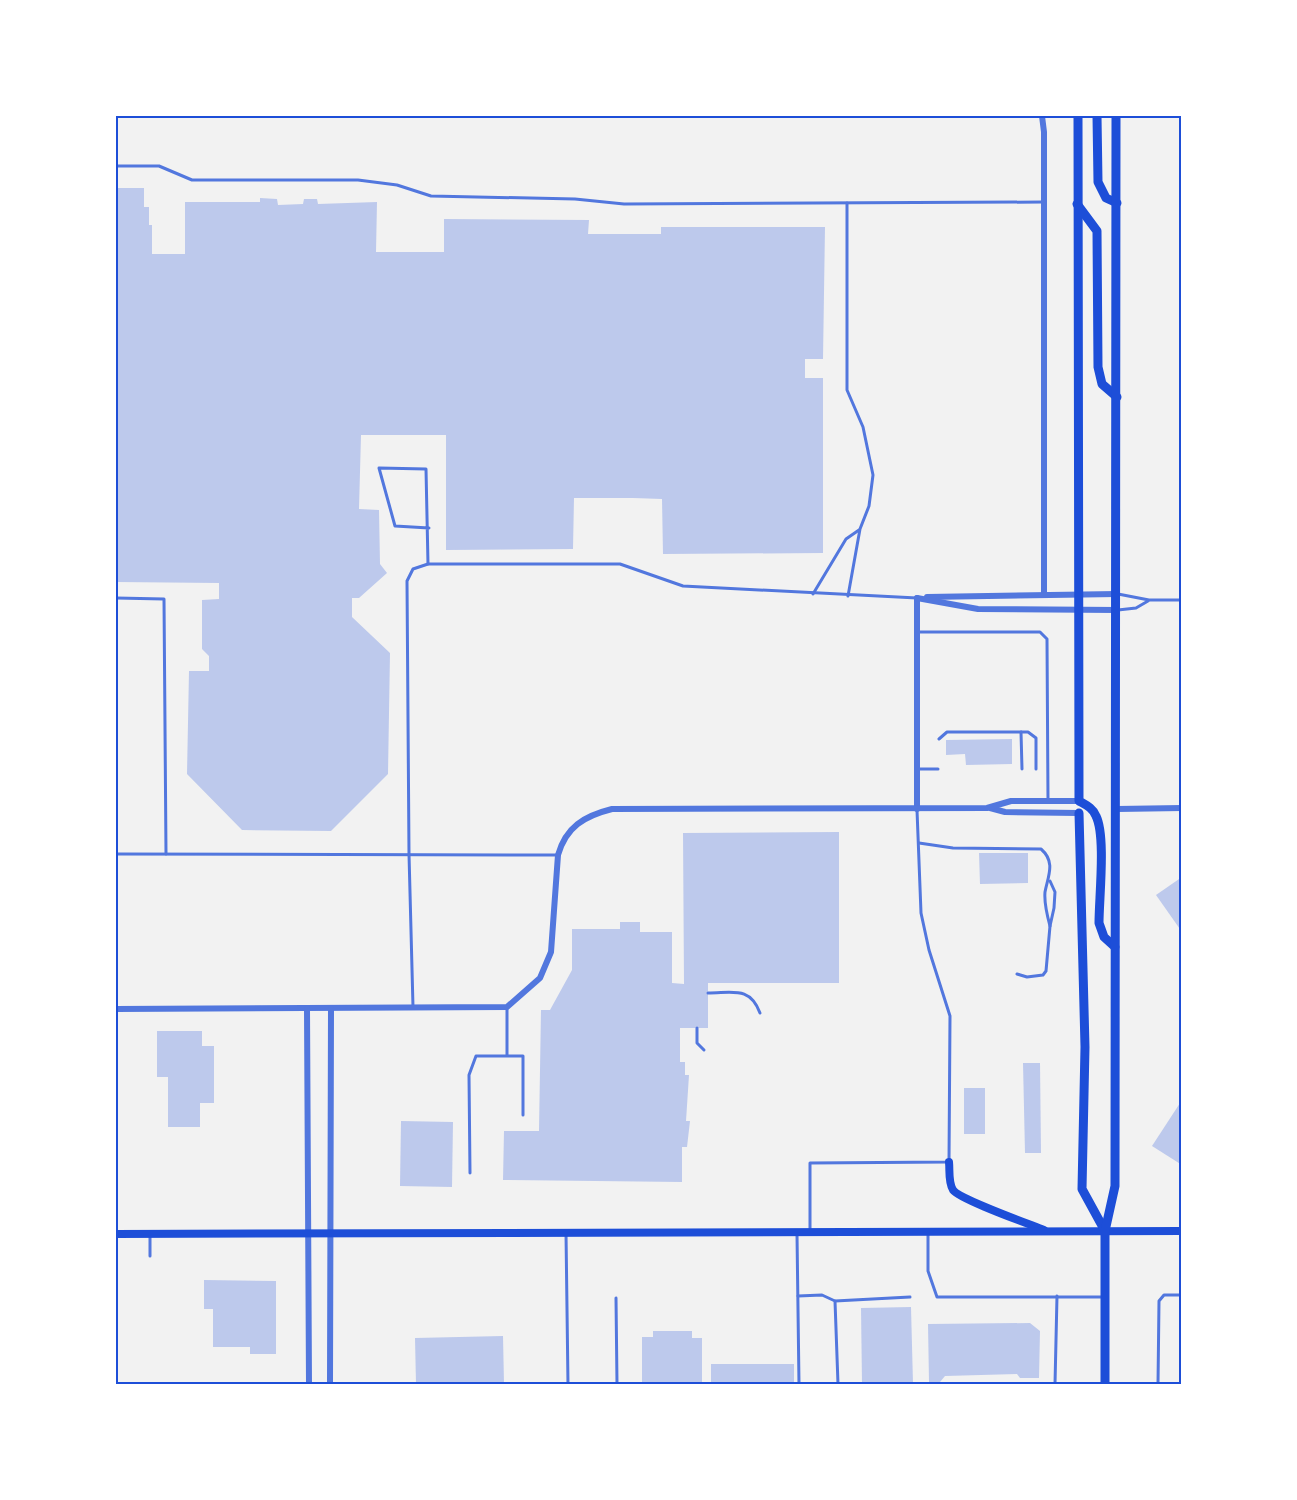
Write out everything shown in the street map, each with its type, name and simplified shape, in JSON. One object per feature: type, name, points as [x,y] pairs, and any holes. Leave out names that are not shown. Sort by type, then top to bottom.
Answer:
[{"type":"main road","points":[[1077,116],[1079,813],[1085,1047],[1082,1189],[1105,1231]]},
{"type":"main road","points":[[1097,116],[1100,190],[1106,198],[1117,203]]},
{"type":"main road","points":[[1105,1384],[1105,1231],[1115,1186],[1115,947],[1118,809],[1116,116]]},
{"type":"main road","points":[[1077,204],[1098,231],[1098,367],[1102,384],[1117,397]]},
{"type":"main road","points":[[1079,801],[1093,810],[1099,826],[1099,923],[1104,937],[1115,947]]},
{"type":"main road","points":[[949,1162],[951,1186],[963,1199],[992,1208],[1047,1231]]},
{"type":"main road","points":[[116,1234],[1182,1231]]},
{"type":"street","points":[[1042,116],[1044,132],[1044,595]]},
{"type":"street","points":[[917,598],[953,595],[1117,594]]},
{"type":"street","points":[[917,598],[978,609],[1117,610]]},
{"type":"street","points":[[917,598],[917,809]]},
{"type":"street","points":[[987,808],[1011,801],[1079,801]]},
{"type":"street","points":[[116,1009],[507,1007],[540,978],[551,952],[558,855],[567,833],[588,817],[612,810],[987,808],[1005,812],[1079,813]]},
{"type":"street","points":[[1118,809],[1182,808]]},
{"type":"street","points":[[307,1009],[309,1384]]},
{"type":"street","points":[[330,1384],[331,1009]]},
{"type":"lane","points":[[116,166],[159,166],[192,180],[358,180],[397,185],[430,196],[575,199],[624,204],[1044,202]]},
{"type":"lane","points":[[847,203],[847,390],[863,427],[873,475],[869,506],[860,529],[848,596]]},
{"type":"lane","points":[[428,564],[429,528],[426,469],[379,468],[395,526],[429,528]]},
{"type":"lane","points":[[813,594],[846,539],[860,529]]},
{"type":"lane","points":[[413,1008],[408,854],[407,581],[413,569],[428,564],[620,564],[683,585],[848,596],[917,598]]},
{"type":"lane","points":[[1117,594],[1149,600],[1182,600]]},
{"type":"lane","points":[[116,598],[164,599],[166,854]]},
{"type":"lane","points":[[1117,610],[1136,608],[1149,600]]},
{"type":"lane","points":[[917,632],[1040,633],[1047,639],[1048,800]]},
{"type":"lane","points":[[939,739],[947,732],[1028,732],[1036,738],[1036,769]]},
{"type":"lane","points":[[1021,732],[1022,769]]},
{"type":"lane","points":[[917,769],[938,769]]},
{"type":"lane","points":[[810,1232],[810,1163],[949,1162],[950,1016],[929,950],[921,913],[917,809]]},
{"type":"lane","points":[[919,843],[953,848],[1041,849],[1048,855],[1050,881],[1055,892],[1046,971],[1043,975],[1034,977],[1017,974]]},
{"type":"lane","points":[[116,854],[558,855]]},
{"type":"lane","points":[[1050,881],[1045,892],[1050,926]]},
{"type":"lane","points":[[708,993],[748,993],[756,1000],[760,1013]]},
{"type":"lane","points":[[507,1007],[507,1055]]},
{"type":"lane","points":[[697,1028],[698,1043],[704,1050]]},
{"type":"lane","points":[[470,1173],[469,1075],[476,1056],[523,1056],[523,1115]]},
{"type":"lane","points":[[797,1232],[799,1384]]},
{"type":"lane","points":[[928,1232],[928,1271],[937,1297],[1105,1297]]},
{"type":"lane","points":[[566,1233],[568,1384]]},
{"type":"lane","points":[[150,1234],[150,1256]]},
{"type":"lane","points":[[798,1296],[822,1295],[835,1301],[910,1297]]},
{"type":"lane","points":[[1158,1384],[1159,1301],[1164,1295],[1182,1295]]},
{"type":"lane","points":[[1055,1384],[1057,1296]]},
{"type":"lane","points":[[616,1298],[617,1384]]},
{"type":"lane","points":[[835,1301],[838,1384]]},
{"type":"building","points":[[116,188],[144,188],[144,207],[149,207],[149,225],[152,225],[152,254],[185,254],[185,202],[260,202],[260,198],[277,199],[278,205],[303,204],[304,199],[317,199],[318,204],[377,202],[376,252],[444,252],[444,219],[589,220],[588,234],[661,234],[661,227],[825,227],[823,359],[805,359],[805,378],[823,378],[823,553],[663,554],[662,499],[633,498],[574,498],[573,549],[446,550],[446,435],[361,435],[359,509],[379,510],[380,564],[387,573],[359,598],[352,598],[352,617],[390,653],[388,774],[331,831],[242,830],[187,774],[189,671],[209,671],[209,656],[202,649],[202,600],[219,599],[219,583],[116,582]]},
{"type":"building","points":[[1012,739],[1012,764],[966,765],[965,754],[946,755],[946,740]]},
{"type":"building","points":[[839,832],[839,983],[708,983],[708,1028],[680,1028],[680,1062],[685,1062],[685,1075],[689,1075],[686,1121],[690,1121],[687,1147],[682,1147],[682,1182],[503,1180],[504,1131],[539,1131],[541,1010],[550,1010],[572,970],[572,929],[620,929],[620,922],[640,922],[640,932],[672,932],[672,983],[684,984],[683,833]]},
{"type":"building","points":[[979,853],[1028,853],[1028,883],[980,884]]},
{"type":"building","points":[[1182,877],[1182,932],[1156,895]]},
{"type":"building","points":[[157,1031],[202,1031],[202,1046],[214,1046],[214,1103],[200,1103],[200,1127],[168,1127],[168,1077],[157,1077]]},
{"type":"building","points":[[1023,1063],[1040,1063],[1041,1153],[1025,1153]]},
{"type":"building","points":[[964,1088],[985,1088],[985,1134],[964,1134]]},
{"type":"building","points":[[1182,1100],[1182,1165],[1152,1146]]},
{"type":"building","points":[[401,1121],[453,1122],[452,1187],[400,1186]]},
{"type":"building","points":[[204,1280],[276,1281],[276,1354],[250,1354],[250,1347],[213,1347],[213,1309],[204,1309]]},
{"type":"building","points":[[911,1307],[913,1384],[862,1384],[861,1308]]},
{"type":"building","points":[[1030,1323],[1040,1331],[1039,1378],[1020,1378],[1017,1374],[945,1376],[940,1382],[929,1382],[928,1324]]},
{"type":"building","points":[[653,1331],[692,1331],[692,1338],[702,1338],[702,1384],[642,1384],[642,1337],[653,1337]]},
{"type":"building","points":[[503,1336],[504,1384],[416,1384],[415,1338]]},
{"type":"building","points":[[711,1364],[794,1364],[794,1384],[711,1384]]}]
